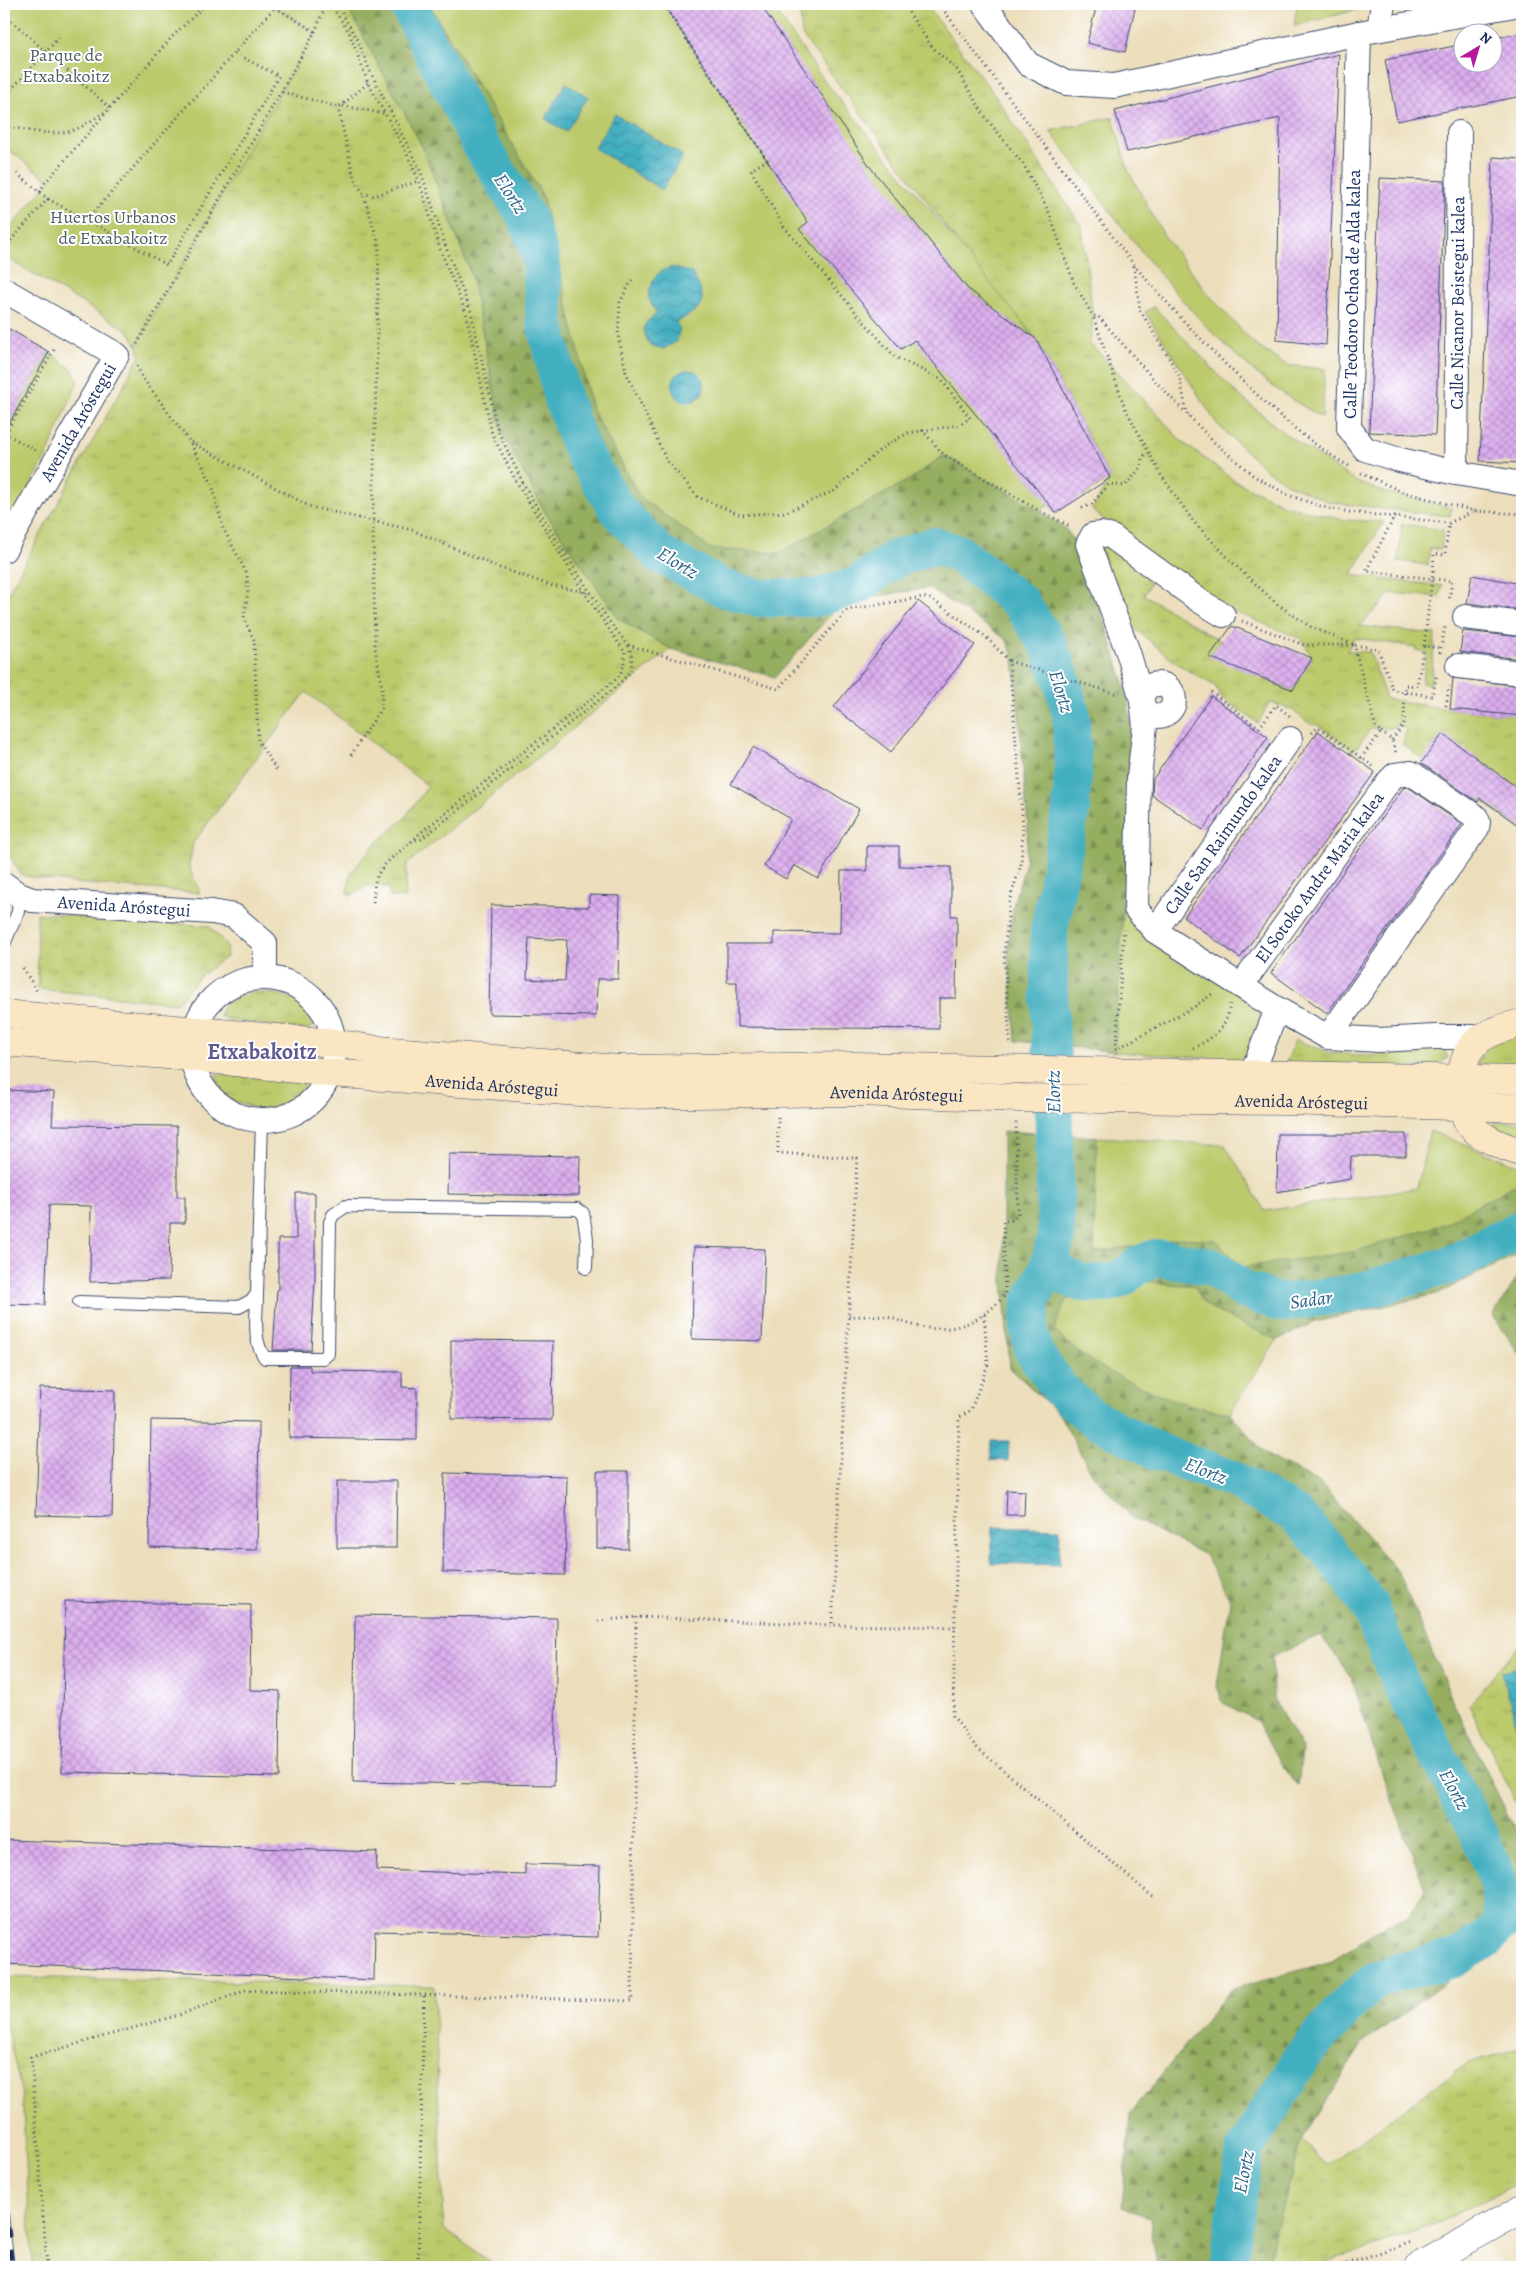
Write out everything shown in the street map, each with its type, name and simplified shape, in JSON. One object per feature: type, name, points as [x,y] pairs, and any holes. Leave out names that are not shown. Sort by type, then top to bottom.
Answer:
[{"type":"main road","name":"Avenida Aróstegui","points":[[4,1014],[193,1044],[330,1073],[619,1095],[857,1092],[1020,1098],[1120,1098],[1462,1093],[1522,1080]]},
{"type":"main road","points":[[1522,1023],[1499,1028],[1480,1037],[1463,1060],[1462,1093],[1470,1125],[1488,1140],[1522,1153]]},
{"type":"main road","name":"Avenida Aróstegui","points":[[4,1042],[334,1043],[379,1050],[620,1069],[856,1066],[1015,1058],[1120,1071],[1249,1074],[1462,1093],[1522,1108]]},
{"type":"street","points":[[984,4],[1028,64],[1066,83],[1114,86],[1369,31],[1520,4]]},
{"type":"street","name":"Calle Teodoro Ochoa de Alda kalea","points":[[1383,4],[1369,31],[1349,428],[1366,448],[1396,459],[1456,473],[1522,484]]},
{"type":"street","name":"Calle Nicanor Beistegui kalea","points":[[1456,473],[1459,133]]},
{"type":"street","name":"Avenida Aróstegui","points":[[4,290],[117,355],[4,550]]},
{"type":"street","points":[[1143,746],[1170,711],[1166,715],[1155,716],[1146,711],[1129,655],[1088,544],[1093,536],[1102,534],[1112,537],[1200,601],[1223,615]]},
{"type":"street","points":[[1465,617],[1522,624]]},
{"type":"street","points":[[1458,666],[1522,672]]},
{"type":"street","points":[[1141,693],[1144,726],[1139,778],[1136,909],[1155,931],[1233,990],[1277,1009],[1328,1037],[1379,1040],[1480,1037]]},
{"type":"street","name":"Calle San Raimundo kalea","points":[[1155,931],[1290,739]]},
{"type":"street","name":"El Sotoko Andre Maria kalea","points":[[1233,990],[1389,781],[1395,775],[1412,773],[1476,817],[1480,830],[1380,971],[1328,1037]]},
{"type":"street","name":"Avenida Aróstegui","points":[[11,890],[32,900],[212,912],[234,916],[264,944],[266,977]]},
{"type":"street","points":[[266,977],[287,981],[307,993],[326,1015],[334,1043],[330,1073],[324,1087],[312,1101],[297,1112],[279,1119],[262,1121],[241,1117],[218,1105],[199,1080],[193,1044],[210,1001],[239,982],[266,977]]},
{"type":"street","name":"Avenida Aróstegui","points":[[1249,1074],[1257,1061],[1277,1009]]},
{"type":"street","points":[[1419,2267],[1522,2209]]},
{"type":"lane","points":[[5,939],[18,912],[11,890]]},
{"type":"lane","points":[[262,1121],[256,1339],[259,1349],[265,1358],[323,1358],[328,1354],[330,1222],[333,1215],[346,1206],[577,1209],[583,1213],[588,1239],[586,1268]]},
{"type":"lane","points":[[79,1302],[238,1307],[252,1300],[257,1294]]},
{"type":"path","points":[[40,192],[44,184],[173,36],[206,4]]},
{"type":"path","points":[[270,4],[315,32]]},
{"type":"path","points":[[134,350],[282,92],[315,32],[322,14],[330,4],[348,32],[368,83],[386,114],[419,181],[440,249],[466,313],[492,434],[516,481],[583,592],[624,651],[625,664],[622,673],[615,680],[420,832],[415,840],[394,857],[379,874],[375,882],[373,902]]},
{"type":"path","points":[[336,4],[360,43],[369,69],[421,172],[447,250],[471,312],[498,431],[528,490],[591,593],[628,645],[632,656],[631,670],[617,686],[421,839],[415,840]]},
{"type":"path","points":[[632,280],[620,302],[618,334],[626,372],[666,461],[698,497],[741,515],[786,512],[834,491],[883,447],[908,432],[959,425],[970,418],[941,380],[896,357],[784,227],[751,170],[767,160],[663,4]]},
{"type":"path","points":[[903,4],[932,47],[957,70],[986,118],[1023,164],[1048,210],[1074,283],[1093,316],[1125,408],[1147,452],[1193,521],[1234,564],[1277,604],[1311,627],[1356,645]]},
{"type":"path","points":[[939,4],[1134,265],[1169,306],[1220,360],[1269,406],[1322,449],[1369,477],[1389,484],[1403,492],[1475,511],[1522,514]]},
{"type":"path","points":[[87,220],[275,7]]},
{"type":"path","points":[[4,14],[110,108]]},
{"type":"path","points":[[4,97],[59,37]]},
{"type":"path","points":[[15,172],[48,199],[167,265],[279,76],[234,53]]},
{"type":"path","points":[[282,92],[338,107],[368,83]]},
{"type":"path","points":[[342,105],[386,114]]},
{"type":"path","points":[[338,107],[354,178],[363,193],[379,245],[372,521],[375,647],[382,688],[382,707],[351,755]]},
{"type":"path","points":[[4,125],[31,131],[67,132],[86,124],[110,108]]},
{"type":"path","points":[[363,193],[374,196],[419,181]]},
{"type":"path","points":[[4,248],[48,199]]},
{"type":"path","points":[[1134,265],[1140,310],[1179,375],[1189,418]]},
{"type":"path","points":[[1093,316],[1098,316],[1189,418],[1215,443],[1254,476],[1288,495],[1323,507],[1449,523],[1475,511]]},
{"type":"path","points":[[39,452],[5,433],[55,348]]},
{"type":"path","points":[[135,362],[142,377],[190,442],[212,484],[223,528],[247,574],[248,590],[244,619],[254,640],[258,740],[277,771]]},
{"type":"path","points":[[922,430],[944,455],[1040,511],[1070,526]]},
{"type":"path","points":[[190,442],[311,507],[412,530],[500,568],[553,586],[591,593]]},
{"type":"path","points":[[1082,508],[1092,504],[1109,484],[1126,486],[1141,467],[1142,459],[1147,452]]},
{"type":"path","points":[[1395,516],[1366,572],[1442,580]]},
{"type":"path","points":[[1392,740],[1404,724],[1405,685],[1417,686],[1424,646],[1434,554],[1445,555],[1449,523]]},
{"type":"path","points":[[628,645],[778,689],[847,610],[923,597],[931,600],[986,637],[1010,661],[1141,693]]},
{"type":"path","points":[[1223,615],[1304,645],[1356,645],[1378,648],[1393,690],[1432,696],[1435,685]]},
{"type":"path","points":[[624,651],[628,645]]},
{"type":"path","points":[[1356,645],[1356,654],[1376,728],[1381,732],[1361,758]]},
{"type":"path","points":[[1424,646],[1441,648]]},
{"type":"path","points":[[1010,661],[1023,825],[1021,865],[1010,898],[1004,954],[1015,1058]]},
{"type":"path","points":[[1128,927],[1123,930],[1116,1050],[1194,1007],[1215,992]]},
{"type":"path","points":[[23,968],[40,994]]},
{"type":"path","points":[[1191,1049],[1212,1038],[1224,1027],[1229,1015],[1233,990]]},
{"type":"path","points":[[778,1123],[778,1153],[857,1158],[832,1625]]},
{"type":"path","points":[[848,1316],[888,1317],[914,1326],[948,1330],[977,1320],[993,1308],[1005,1295],[1003,1221],[1011,1220],[1018,1216],[1019,1206],[1017,1126]]},
{"type":"path","points":[[984,1315],[988,1364],[971,1410],[959,1418],[953,1716],[976,1746],[1154,1898]]},
{"type":"path","points":[[598,1621],[636,1617],[832,1625],[955,1627]]},
{"type":"path","points":[[48,2267],[31,2057],[179,2016],[245,1990],[632,2001],[636,1617]]},
{"type":"path","points":[[418,2267],[424,1994]]},
{"type":"green space","name":"Huertos Urbanos de Etxabakoitz","points":[[4,4],[270,4],[315,32],[136,345],[129,331],[4,256],[4,236],[49,181],[4,146]]},
{"type":"green space","points":[[270,4],[346,4],[356,19],[422,146],[471,274],[502,432],[545,512],[619,619],[671,649],[407,864],[405,898],[390,897],[388,887],[366,886],[350,896],[347,893],[351,873],[374,845],[404,819],[428,786],[306,692],[193,843],[189,867],[200,893],[74,883],[25,876],[21,874],[4,847],[4,600],[140,356],[137,343],[314,32]]},
{"type":"green space","points":[[346,4],[429,4],[542,194],[592,409],[640,497],[711,549],[779,553],[912,478],[944,455],[1040,511],[1065,528],[1082,552],[1126,689],[1131,727],[1131,832],[1123,907],[1115,1052],[1016,1041],[1008,950],[1014,901],[1025,866],[1028,827],[1014,658],[1006,639],[929,588],[843,601],[775,677],[671,649],[619,619],[545,512],[502,432],[471,274],[422,146]]},
{"type":"green space","points":[[429,4],[771,4],[822,78],[1036,339],[1110,478],[1083,497],[1078,490],[1077,498],[1056,513],[1049,505],[1040,511],[944,455],[912,478],[779,553],[711,549],[640,497],[592,409],[542,194]]},
{"type":"green space","points":[[799,4],[926,4],[991,90],[1082,227],[1093,316],[1090,344],[1142,397],[1181,441],[1235,481],[1284,505],[1344,520],[1384,522],[1351,575],[1442,586],[1439,597],[1391,593],[1360,626],[1435,634],[1431,684],[1422,683],[1427,653],[1416,650],[1416,647],[1354,638],[1347,651],[1370,652],[1386,699],[1442,708],[1522,716],[1522,829],[1403,745],[1406,730],[1398,724],[1392,728],[1371,728],[1354,751],[1318,725],[1310,724],[1292,710],[1270,702],[1258,723],[1222,698],[1215,686],[1176,663],[1133,627],[1100,560],[1098,547],[1110,543],[1155,574],[1144,595],[1221,641],[1210,656],[1292,690],[1312,658],[1302,639],[1237,613],[1199,594],[1092,510],[1110,478],[1036,339],[977,268],[802,35]]},
{"type":"green space","points":[[1297,4],[1364,4],[1363,8],[1294,26]]},
{"type":"green space","points":[[1113,117],[1128,170],[1163,234],[1207,293],[1254,344],[1286,365],[1325,369],[1322,418],[1271,385],[1208,328],[1126,232],[1050,131]]},
{"type":"green space","points":[[1154,307],[1234,391],[1284,433],[1357,482],[1387,493],[1452,508],[1450,516],[1327,501],[1286,483],[1265,469],[1217,424],[1145,312]]},
{"type":"green space","points":[[49,352],[73,370],[78,382],[46,457],[4,534],[4,426],[7,427]]},
{"type":"green space","points":[[1402,524],[1443,530],[1441,550],[1430,548],[1428,565],[1398,561]]},
{"type":"green space","points":[[1123,907],[1136,920],[1255,1005],[1261,1016],[1263,1032],[1251,1050],[1239,1060],[1115,1052]]},
{"type":"green space","points":[[37,913],[209,926],[226,945],[227,956],[200,976],[177,1003],[38,989]]},
{"type":"green space","points":[[250,993],[289,997],[303,1007],[314,1025],[307,1030],[234,1021],[219,1016],[225,1003]]},
{"type":"green space","points":[[1522,1033],[1522,1066],[1477,1064],[1486,1045]]},
{"type":"green space","points":[[1295,1040],[1328,1052],[1370,1056],[1444,1049],[1448,1058],[1435,1066],[1282,1075]]},
{"type":"green space","points":[[216,1074],[303,1082],[307,1094],[283,1108],[259,1110],[230,1100],[219,1088]]},
{"type":"green space","points":[[1493,1122],[1522,1122],[1522,1143],[1500,1134]]},
{"type":"green space","points":[[1003,1131],[1097,1137],[1094,1253],[1181,1238],[1216,1240],[1243,1267],[1353,1252],[1444,1224],[1522,1181],[1522,1252],[1437,1294],[1315,1322],[1277,1340],[1213,1310],[1202,1301],[1195,1286],[1136,1281],[1114,1301],[1067,1299],[1211,1410],[1230,1413],[1265,1454],[1320,1483],[1399,1573],[1454,1704],[1522,1844],[1522,1926],[1363,2043],[1301,2140],[1272,2240],[1267,2267],[1157,2267],[1150,2218],[1122,2207],[1130,2114],[1230,1990],[1332,1961],[1389,1923],[1409,1917],[1425,1889],[1377,1759],[1351,1676],[1320,1635],[1272,1657],[1273,1698],[1302,1749],[1298,1786],[1279,1761],[1257,1721],[1223,1703],[1217,1686],[1230,1600],[1205,1555],[1134,1519],[1092,1474],[1059,1414],[1010,1368],[1003,1282]]},
{"type":"green space","points":[[1430,1131],[1522,1167],[1522,1181],[1444,1224],[1353,1252],[1243,1267],[1216,1240],[1181,1238],[1094,1253],[1097,1137],[1225,1145],[1265,1211],[1417,1188]]},
{"type":"green space","points":[[1522,1270],[1522,1357],[1493,1316]]},
{"type":"green space","points":[[1136,1281],[1195,1286],[1202,1301],[1213,1310],[1277,1340],[1230,1413],[1194,1406],[1125,1380],[1088,1359],[1054,1330],[1067,1299],[1113,1301]]},
{"type":"green space","points":[[1522,1642],[1522,1815],[1469,1705]]},
{"type":"green space","points":[[4,1977],[434,1986],[444,2229],[496,2266],[32,2267],[22,2095],[4,2015]]},
{"type":"green space","points":[[1522,2047],[1522,2181],[1434,2225],[1311,2267],[1267,2267],[1272,2240],[1301,2140],[1328,2165],[1466,2064]]},
{"type":"water","points":[[566,83],[588,97],[566,132],[545,119]]},
{"type":"water","points":[[615,114],[683,156],[662,190],[594,148]]},
{"type":"water","points":[[672,267],[692,273],[701,290],[702,302],[688,316],[675,321],[680,329],[676,342],[663,349],[650,345],[645,335],[644,327],[657,314],[648,297],[653,282],[657,275]]},
{"type":"water","points":[[688,370],[699,375],[704,386],[699,397],[688,402],[677,397],[672,386],[677,375]]},
{"type":"water","points":[[992,1441],[1009,1441],[1008,1461],[991,1460]]},
{"type":"water","points":[[992,1527],[1060,1529],[1059,1565],[991,1563]]},
{"type":"water","points":[[1522,1666],[1522,1742],[1521,1742],[1502,1671]]},
{"type":"building","points":[[663,4],[760,4],[871,168],[968,289],[1036,339],[1110,478],[1056,513],[915,340],[901,349],[799,229],[808,222]]},
{"type":"building","points":[[1097,4],[1136,4],[1125,52],[1087,43]]},
{"type":"building","points":[[1522,33],[1522,96],[1397,121],[1385,60],[1454,46],[1454,72],[1504,72],[1504,36]]},
{"type":"building","points":[[1339,54],[1326,345],[1277,340],[1280,118],[1127,152],[1115,111]]},
{"type":"building","points":[[1493,157],[1522,159],[1522,463],[1480,461]]},
{"type":"building","points":[[1380,178],[1445,181],[1435,435],[1369,432]]},
{"type":"building","points":[[4,326],[49,352],[4,433]]},
{"type":"building","points":[[1472,575],[1522,584],[1522,610],[1467,603]]},
{"type":"building","points":[[918,601],[975,645],[891,752],[834,707]]},
{"type":"building","points":[[1232,626],[1312,658],[1293,690],[1209,657]]},
{"type":"building","points":[[1463,631],[1522,637],[1522,659],[1460,652]]},
{"type":"building","points":[[1453,678],[1522,686],[1522,716],[1450,709]]},
{"type":"building","points":[[1211,696],[1268,737],[1203,830],[1152,795],[1153,779]]},
{"type":"building","points":[[1318,731],[1375,772],[1240,958],[1184,917]]},
{"type":"building","points":[[1443,734],[1522,791],[1522,828],[1480,798],[1478,802],[1421,763]]},
{"type":"building","points":[[753,747],[859,809],[818,879],[794,865],[786,879],[764,866],[791,819],[731,784]]},
{"type":"building","points":[[1408,787],[1462,824],[1327,1013],[1271,973],[1403,788]]},
{"type":"building","points":[[867,846],[899,846],[899,866],[951,867],[951,916],[957,916],[956,998],[939,998],[939,1029],[737,1027],[737,982],[727,982],[727,944],[774,944],[774,932],[840,933],[841,871],[867,871]]},
{"type":"building","points":[[589,895],[620,896],[618,979],[597,979],[596,1016],[489,1014],[491,905],[589,907]],"holes":[[[529,938],[567,940],[565,981],[527,979]]]},
{"type":"building","points":[[4,1090],[54,1092],[52,1125],[177,1126],[177,1197],[185,1197],[185,1223],[170,1223],[169,1280],[90,1282],[91,1206],[49,1205],[45,1305],[4,1304]]},
{"type":"building","points":[[1278,1134],[1406,1134],[1406,1156],[1351,1156],[1350,1179],[1277,1192]]},
{"type":"building","points":[[449,1154],[580,1156],[579,1196],[448,1194]]},
{"type":"building","points":[[296,1193],[315,1193],[315,1279],[311,1350],[273,1350],[278,1289],[278,1239],[296,1239]]},
{"type":"building","points":[[694,1247],[765,1249],[762,1341],[692,1339]]},
{"type":"building","points":[[451,1340],[553,1341],[552,1420],[451,1419]]},
{"type":"building","points":[[290,1366],[310,1366],[310,1371],[402,1372],[402,1387],[417,1388],[417,1440],[289,1438]]},
{"type":"building","points":[[40,1388],[115,1390],[112,1517],[36,1515]]},
{"type":"building","points":[[151,1420],[259,1422],[257,1550],[149,1547]]},
{"type":"building","points":[[597,1471],[628,1471],[628,1549],[597,1548]]},
{"type":"building","points":[[445,1473],[567,1476],[565,1575],[443,1572]]},
{"type":"building","points":[[337,1481],[397,1481],[396,1548],[337,1548]]},
{"type":"building","points":[[1007,1490],[1025,1491],[1024,1515],[1006,1515]]},
{"type":"building","points":[[65,1601],[251,1605],[250,1690],[280,1691],[279,1777],[62,1772]]},
{"type":"building","points":[[355,1615],[557,1618],[554,1785],[353,1782]]},
{"type":"building","points":[[4,1840],[377,1852],[376,1870],[525,1875],[525,1864],[600,1866],[598,1937],[375,1931],[374,1980],[4,1964]]},
{"type":"waterway","name":"Elortz","points":[[408,4],[481,146],[527,218],[541,258],[545,322],[563,400],[582,451],[619,512],[661,555],[725,589],[761,598],[816,598],[856,586],[895,559],[933,546],[958,553],[1020,602],[1047,642],[1061,678],[1071,713],[1073,767],[1071,809],[1049,931],[1049,998],[1053,1083],[1056,1238],[1049,1265],[1031,1301],[1029,1327],[1033,1351],[1060,1389],[1090,1416],[1159,1452],[1230,1478],[1295,1514],[1326,1547],[1368,1603],[1401,1684],[1480,1837],[1497,1878],[1504,1922],[1485,1940],[1454,1959],[1399,1972],[1375,1981],[1354,1998],[1305,2053],[1245,2149],[1228,2267]]},
{"type":"waterway","name":"Sadar","points":[[1049,1265],[1062,1275],[1081,1283],[1105,1284],[1121,1279],[1139,1265],[1155,1258],[1174,1260],[1213,1267],[1244,1290],[1281,1303],[1359,1292],[1450,1265],[1522,1228]]},
{"type":"railway","points":[[4,2194],[12,2267]]},
{"type":"district","name":"Etxabakoitz","points":[[262,1051]]},
{"type":"park label","name":"Parque de Etxabakoitz","points":[[66,65]]}]
